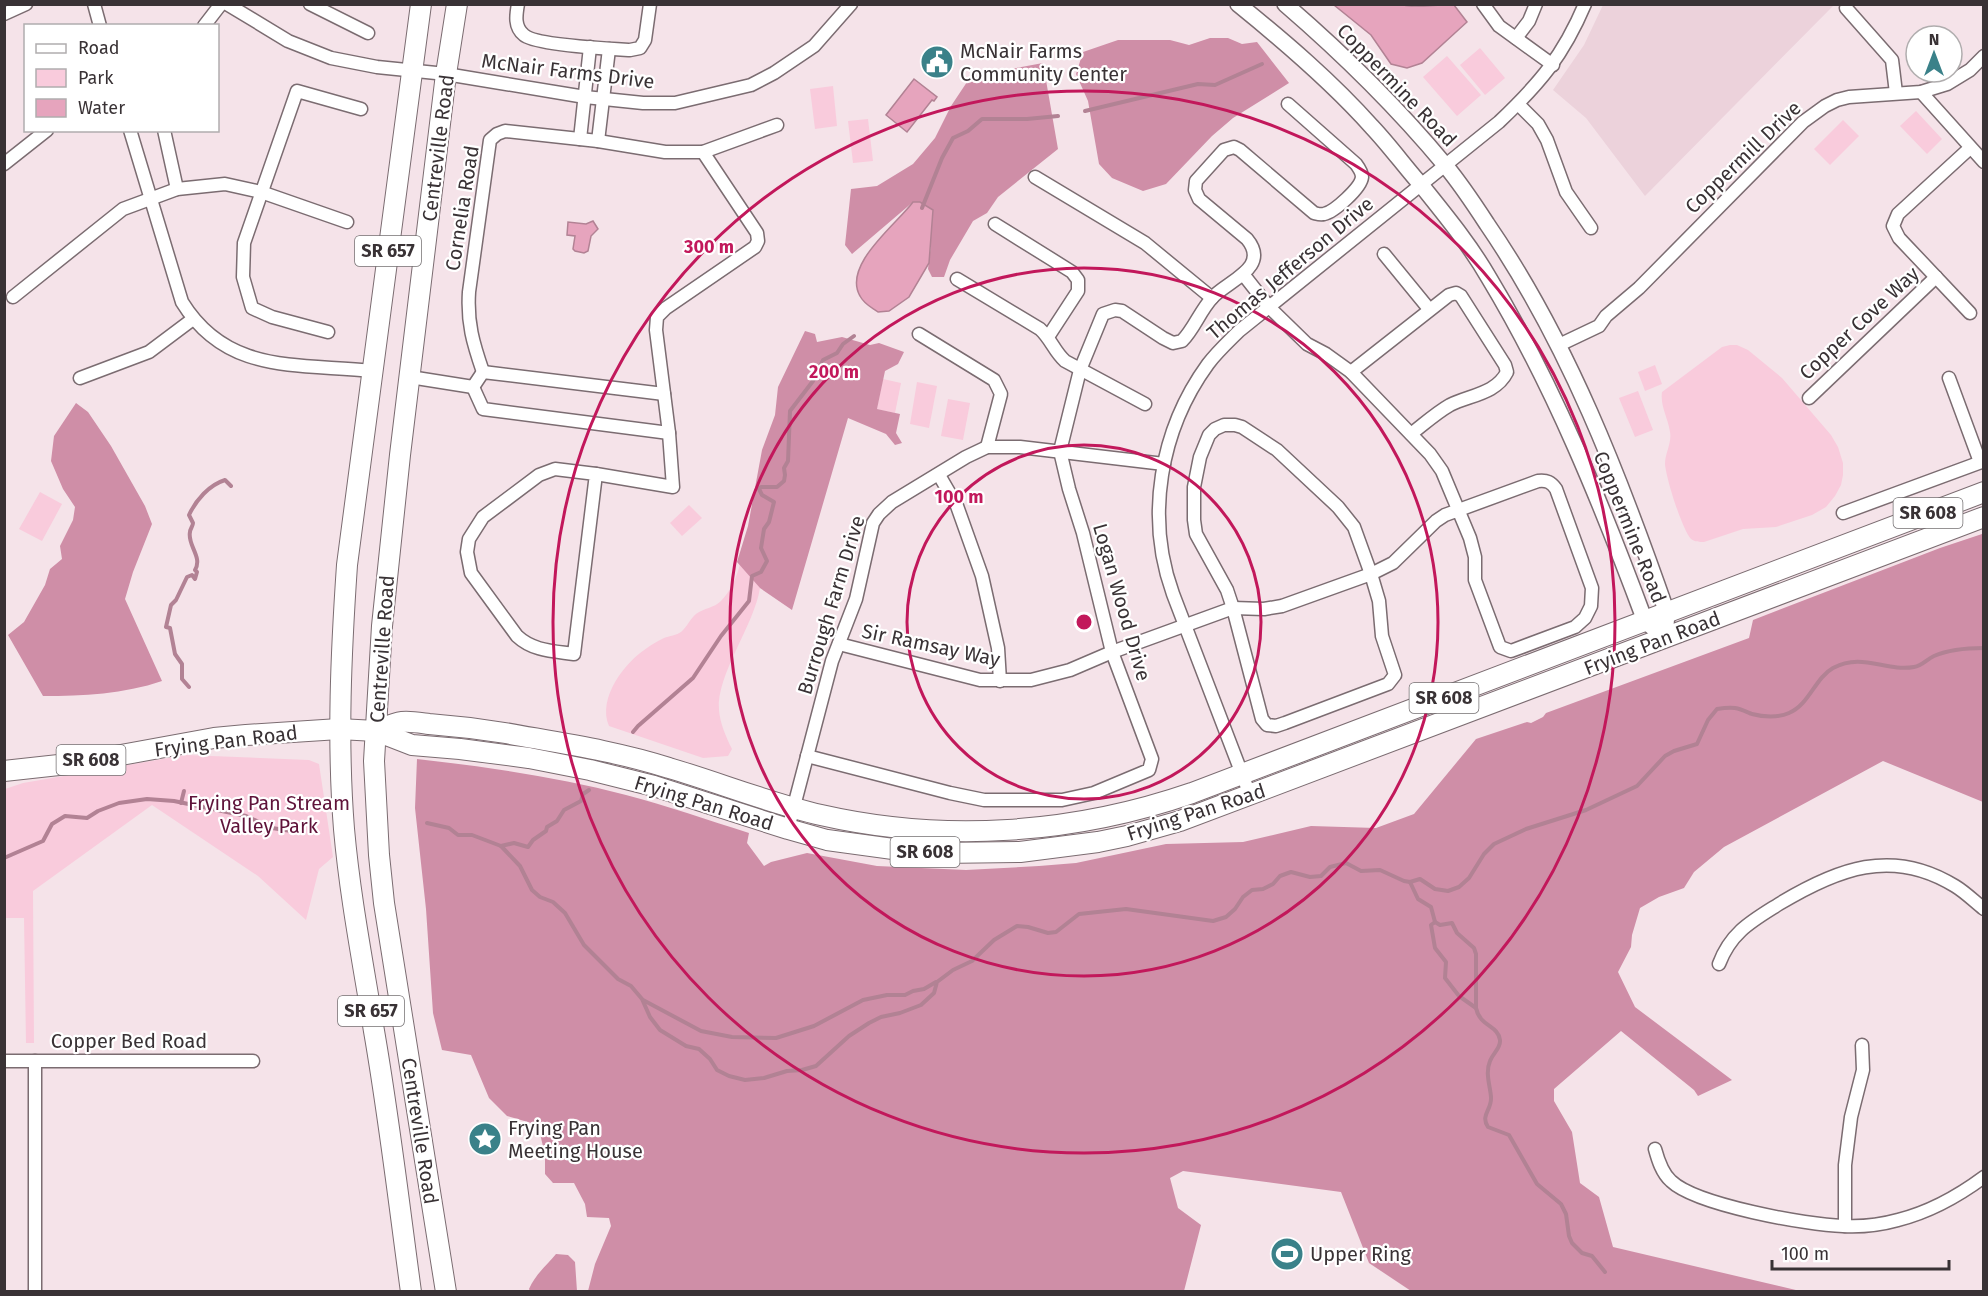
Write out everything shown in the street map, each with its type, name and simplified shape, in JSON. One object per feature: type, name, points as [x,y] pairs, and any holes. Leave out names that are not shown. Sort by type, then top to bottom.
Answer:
[{"type":"main road","name":"Centreville Road","points":[[411,1292],[387,1117],[349,879],[339,729],[342,631],[347,566],[421,4]]},
{"type":"main road","name":"Centreville Road","points":[[446,1292],[384,903],[375,786],[376,731],[387,573],[446,74],[457,4]]},
{"type":"main road","name":"Frying Pan Road","points":[[376,731],[402,722],[410,722],[467,727],[567,744],[667,767],[794,808],[858,823],[905,829],[990,831],[1040,828],[1137,810],[1167,802],[1983,492]]},
{"type":"main road","name":"Frying Pan Road","points":[[4,771],[77,763],[225,737],[339,729],[376,731],[412,745],[529,758],[620,777],[827,840],[939,853],[1020,852],[1064,847],[1127,836],[1180,821],[1983,517]]},
{"type":"street","points":[[4,14],[26,4]]},
{"type":"street","points":[[94,4],[99,24]]},
{"type":"street","points":[[206,24],[221,4]]},
{"type":"street","name":"McNair Farms Drive","points":[[227,4],[288,41],[331,58],[377,67],[446,74],[585,97],[643,103],[675,103],[751,85],[774,73],[814,46],[851,4]]},
{"type":"street","points":[[310,4],[368,33]]},
{"type":"street","points":[[518,4],[516,16],[518,27],[525,36],[542,41],[630,50],[640,48],[645,40],[650,4]]},
{"type":"street","name":"Coppermine Road","points":[[1238,4],[1344,97],[1421,185],[1467,244],[1489,278],[1536,365],[1585,468],[1646,621],[1665,638]]},
{"type":"street","name":"Coppermine Road","points":[[1285,4],[1373,85],[1445,165],[1510,257],[1559,345],[1598,434],[1667,613],[1665,638]]},
{"type":"street","points":[[1483,4],[1500,26],[1553,65]]},
{"type":"street","points":[[1516,38],[1529,21],[1536,4]]},
{"type":"street","name":"Thomas Jefferson Drive","points":[[1250,795],[1170,584],[1161,543],[1159,501],[1164,464],[1177,418],[1209,362],[1239,331],[1500,122],[1518,104],[1553,65],[1569,41],[1585,4]]},
{"type":"street","points":[[1846,8],[1892,60],[1896,93]]},
{"type":"street","points":[[580,140],[590,47]]},
{"type":"street","points":[[598,141],[609,49]]},
{"type":"street","name":"Coppermill Drive","points":[[1559,345],[1599,326],[1606,316],[1639,288],[1803,122],[1825,106],[1849,97],[1921,92],[1947,84],[1970,69],[1983,56]]},
{"type":"street","points":[[328,332],[272,317],[252,308],[243,277],[244,243],[297,91],[361,109]]},
{"type":"street","points":[[1921,92],[1983,162]]},
{"type":"street","points":[[1233,608],[1264,609],[1282,606],[1371,574],[1393,563],[1444,515],[1459,511],[1544,480],[1552,483],[1556,489],[1592,588],[1591,606],[1585,618],[1575,627],[1511,651],[1500,647],[1475,580],[1475,557],[1470,538],[1459,511],[1442,471],[1412,434],[1351,372],[1307,344],[1269,307],[1243,274],[1253,260],[1253,246],[1199,199],[1195,190],[1196,181],[1224,150],[1234,147],[1240,150],[1314,213],[1322,215],[1350,196],[1362,176],[1356,164],[1287,104]]},
{"type":"street","points":[[1518,104],[1538,124],[1547,140],[1566,192],[1591,228]]},
{"type":"street","name":"Cornelia Road","points":[[483,372],[471,338],[468,314],[469,292],[490,140],[497,134],[505,131],[598,141],[665,152],[703,152],[777,125]]},
{"type":"street","points":[[4,164],[44,132]]},
{"type":"street","points":[[131,132],[182,302],[193,319],[208,334],[224,345],[256,360],[372,371]]},
{"type":"street","points":[[164,132],[177,189]]},
{"type":"street","points":[[1970,148],[1898,214],[1893,226],[1895,233],[1970,313]]},
{"type":"street","points":[[596,474],[574,654],[526,645],[471,573],[467,552],[469,539],[483,517],[539,475],[555,469],[596,474],[673,487],[669,433],[656,330],[657,317],[666,308],[755,247],[758,241],[757,233],[703,152]]},
{"type":"street","points":[[1035,177],[1145,243],[1212,298]]},
{"type":"street","points":[[13,297],[123,209],[177,189],[225,184],[261,192],[347,222]]},
{"type":"street","points":[[994,224],[1072,272],[1078,280],[1078,291],[1048,337]]},
{"type":"street","points":[[1383,254],[1429,309]]},
{"type":"street","name":"Logan Wood Drive","points":[[807,756],[984,800],[1062,800],[1094,793],[1149,770],[1152,759],[1112,652],[1060,451],[1080,370],[1103,314],[1115,310],[1122,312],[1173,343],[1182,341],[1212,298],[1243,274]]},
{"type":"street","name":"Copper Cove Way","points":[[1809,398],[1936,277]]},
{"type":"street","points":[[957,279],[1040,329],[1048,337],[1055,352],[1080,370],[1145,404]]},
{"type":"street","points":[[1351,372],[1449,295],[1456,293],[1461,296],[1505,365],[1507,372],[1498,386],[1449,406],[1412,434]]},
{"type":"street","points":[[80,378],[148,352],[193,319]]},
{"type":"street","points":[[919,334],[994,380],[999,386],[1001,394],[987,447]]},
{"type":"street","points":[[473,387],[483,372],[664,394]]},
{"type":"street","points":[[410,377],[473,387]]},
{"type":"street","points":[[1843,513],[1982,462],[1949,378]]},
{"type":"street","points":[[473,387],[483,409],[669,433]]},
{"type":"street","points":[[1224,425],[1242,427],[1288,459],[1338,507],[1354,527],[1371,574],[1379,601],[1382,636],[1395,669],[1392,680],[1388,684],[1276,726],[1267,725],[1262,719],[1227,590],[1196,534],[1194,488],[1200,457],[1209,435],[1224,425]]},
{"type":"street","name":"Burrough Farm Drive","points":[[788,829],[830,670],[843,629],[856,599],[873,523],[879,514],[892,502],[966,457],[987,447],[1020,447],[1164,464]]},
{"type":"street","points":[[939,475],[957,506],[982,576],[998,648],[1000,681]]},
{"type":"street","name":"Sir Ramsay Way","points":[[839,644],[980,680],[1031,680],[1070,670],[1112,652],[1233,608]]},
{"type":"street","points":[[1719,964],[1729,942],[1745,925],[1830,876],[1859,867],[1882,865],[1921,870],[1957,886],[1983,909]]},
{"type":"street","points":[[1845,1226],[1845,1165],[1851,1117],[1863,1070],[1862,1045]]},
{"type":"street","name":"Copper Bed Road","points":[[4,1061],[253,1060]]},
{"type":"street","points":[[35,1061],[35,1292]]},
{"type":"street","points":[[1655,1149],[1658,1162],[1672,1182],[1705,1200],[1788,1219],[1845,1226],[1874,1225],[1928,1210],[1951,1200],[1983,1177]]},
{"type":"shaded area","points":[[1603,4],[1834,5],[1645,196],[1586,118],[1553,90],[1584,45]]},
{"type":"shaded area","points":[[1210,38],[1228,38],[1242,44],[1257,42],[1289,83],[1233,118],[1212,136],[1166,184],[1143,191],[1112,178],[1099,164],[1088,101],[1076,74],[1083,52],[1118,40],[1170,40],[1189,45]]},
{"type":"shaded area","points":[[1043,63],[1058,149],[998,197],[987,213],[973,221],[950,260],[944,277],[932,277],[928,269],[931,244],[920,202],[913,202],[852,254],[845,245],[851,189],[877,186],[913,164],[935,138],[951,106],[967,82],[990,73]]},
{"type":"shaded area","points":[[805,331],[815,334],[817,342],[842,337],[870,345],[879,343],[904,352],[898,364],[885,371],[877,409],[900,414],[896,433],[902,443],[895,445],[886,434],[848,418],[792,610],[760,588],[737,562],[748,526],[762,450],[775,415],[778,387]]},
{"type":"shaded area","points":[[76,403],[88,412],[111,446],[145,506],[152,524],[125,599],[162,681],[133,689],[103,693],[43,696],[8,635],[24,622],[45,585],[50,569],[62,559],[60,546],[73,520],[75,507],[63,489],[51,461],[54,436]]},
{"type":"shaded area","points":[[1982,534],[1983,802],[1883,761],[1724,847],[1694,872],[1684,888],[1659,897],[1640,908],[1631,947],[1618,972],[1635,1007],[1732,1080],[1698,1096],[1694,1090],[1621,1031],[1554,1089],[1554,1101],[1572,1132],[1580,1183],[1599,1197],[1613,1247],[1800,1291],[1411,1291],[1369,1263],[1341,1192],[1183,1171],[1170,1178],[1178,1208],[1201,1225],[1184,1291],[588,1291],[595,1264],[611,1226],[609,1218],[587,1217],[585,1204],[574,1183],[553,1183],[545,1174],[545,1155],[538,1125],[507,1116],[489,1098],[471,1055],[442,1050],[433,1013],[426,909],[415,808],[417,759],[549,778],[673,808],[749,833],[747,843],[764,866],[771,862],[807,853],[877,866],[966,870],[1039,866],[1076,863],[1166,844],[1243,842],[1311,826],[1376,828],[1414,814],[1476,739],[1527,722],[1531,723],[1546,713],[1749,638],[1753,620]]},
{"type":"shaded area","points":[[556,1254],[568,1255],[575,1262],[577,1291],[530,1291],[534,1279]]},
{"type":"green space","points":[[1480,48],[1505,78],[1485,95],[1460,65]]},
{"type":"green space","points":[[1447,56],[1481,95],[1457,116],[1423,77]]},
{"type":"green space","points":[[833,86],[837,126],[815,129],[810,89]]},
{"type":"green space","points":[[1916,111],[1942,139],[1927,154],[1900,126]]},
{"type":"green space","points":[[868,119],[873,161],[853,163],[848,121]]},
{"type":"green space","points":[[1843,120],[1859,136],[1830,165],[1814,149]]},
{"type":"green space","points":[[1737,345],[1748,350],[1782,378],[1831,435],[1843,463],[1843,475],[1835,496],[1826,507],[1812,515],[1776,527],[1743,529],[1698,542],[1691,539],[1683,525],[1668,480],[1665,464],[1670,436],[1662,392],[1722,347]]},
{"type":"green space","points":[[1655,365],[1662,384],[1645,391],[1638,372]]},
{"type":"green space","points":[[883,379],[901,383],[895,413],[877,409]]},
{"type":"green space","points":[[917,382],[937,386],[929,428],[910,424]]},
{"type":"green space","points":[[1638,391],[1653,430],[1635,437],[1619,398]]},
{"type":"green space","points":[[948,399],[970,403],[963,440],[941,436]]},
{"type":"green space","points":[[40,492],[62,504],[42,541],[19,529]]},
{"type":"green space","points":[[689,505],[702,518],[682,536],[670,523]]},
{"type":"green space","points":[[740,564],[760,588],[751,618],[723,682],[720,696],[721,720],[732,749],[728,756],[703,758],[609,726],[606,715],[607,704],[615,682],[622,671],[639,654],[664,638],[681,632],[696,614],[721,601],[733,584]]},
{"type":"green space","name":"Frying Pan Stream Valley Park","points":[[186,755],[309,760],[319,764],[333,857],[319,869],[306,920],[258,876],[152,805],[33,891],[34,1043],[26,1043],[24,918],[5,918],[5,789],[23,783]]},
{"type":"water","points":[[1334,5],[1454,5],[1467,22],[1422,63],[1407,68],[1391,64],[1371,35]]},
{"type":"water","points":[[914,79],[937,97],[934,101],[932,100],[907,132],[886,115]]},
{"type":"water","points":[[913,202],[920,202],[933,210],[929,263],[909,297],[889,311],[878,312],[860,296],[856,284],[858,271],[874,246]]},
{"type":"water","points":[[593,221],[598,229],[591,236],[588,251],[584,253],[575,251],[573,249],[575,236],[567,235],[568,222],[586,224]]},
{"type":"waterway","points":[[1085,111],[1198,84],[1215,85],[1262,64]]},
{"type":"waterway","points":[[922,208],[942,158],[953,138],[968,131],[982,119],[1058,116]]},
{"type":"waterway","points":[[633,732],[693,678],[721,636],[749,601],[752,576],[761,572],[767,561],[761,548],[764,529],[769,522],[774,502],[762,495],[759,489],[777,487],[784,481],[784,468],[788,461],[790,411],[813,381],[823,360],[837,353],[843,344],[854,336]]},
{"type":"waterway","points":[[189,687],[182,679],[182,664],[175,654],[170,628],[166,627],[171,605],[176,600],[187,577],[192,575],[195,579],[197,572],[195,570],[197,560],[190,537],[193,523],[189,515],[208,489],[225,480],[231,486]]},
{"type":"waterway","points":[[427,823],[449,828],[458,835],[472,835],[501,846],[520,866],[532,890],[540,897],[553,902],[565,913],[584,945],[618,979],[631,986],[642,999],[650,1017],[660,1030],[686,1046],[699,1049],[710,1059],[717,1070],[729,1076],[745,1080],[764,1078],[816,1066],[849,1036],[869,1023],[921,1005],[934,993],[937,982],[953,970],[972,961],[994,940],[1017,926],[1048,933],[1056,932],[1079,914],[1126,909],[1213,921],[1226,917],[1252,890],[1263,889],[1273,884],[1280,876],[1291,872],[1310,877],[1321,876],[1330,867],[1346,863],[1361,871],[1380,870],[1404,881],[1420,879],[1435,889],[1448,891],[1459,887],[1469,878],[1484,854],[1494,844],[1526,829],[1586,810],[1637,786],[1665,756],[1697,744],[1708,720],[1717,709],[1733,708],[1761,716],[1780,716],[1796,709],[1827,672],[1844,664],[1864,662],[1894,667],[1914,667],[1946,652],[1984,648]]},
{"type":"waterway","points":[[501,846],[514,843],[528,847],[533,840],[546,831],[547,827],[557,821],[564,810],[581,801],[583,794],[589,790]]},
{"type":"waterway","points":[[181,803],[184,791]]},
{"type":"waterway","points":[[4,858],[43,841],[52,824],[65,816],[87,818],[119,803],[147,799],[174,801],[246,816],[272,828],[304,833]]},
{"type":"waterway","points":[[1410,882],[1418,899],[1431,907],[1435,922],[1431,925],[1435,948],[1446,962],[1445,978],[1459,996],[1476,1008]]},
{"type":"waterway","points":[[1435,922],[1440,925],[1452,923],[1457,933],[1474,948],[1476,1008],[1481,1019],[1499,1035],[1499,1046],[1489,1066],[1491,1102],[1485,1119],[1486,1123],[1488,1127],[1509,1135],[1537,1184],[1561,1204],[1566,1214],[1572,1243],[1582,1253],[1592,1256],[1605,1272]]},
{"type":"waterway","points":[[643,1000],[701,1031],[732,1037],[776,1038],[814,1026],[863,1000],[887,995],[905,995],[924,989],[936,982]]},
{"type":"place","name":"McNair Farms Community Center","points":[[937,62]]},
{"type":"place","name":"Frying Pan Meeting House","points":[[485,1139]]},
{"type":"place","name":"Upper Ring","points":[[1287,1254]]}]
